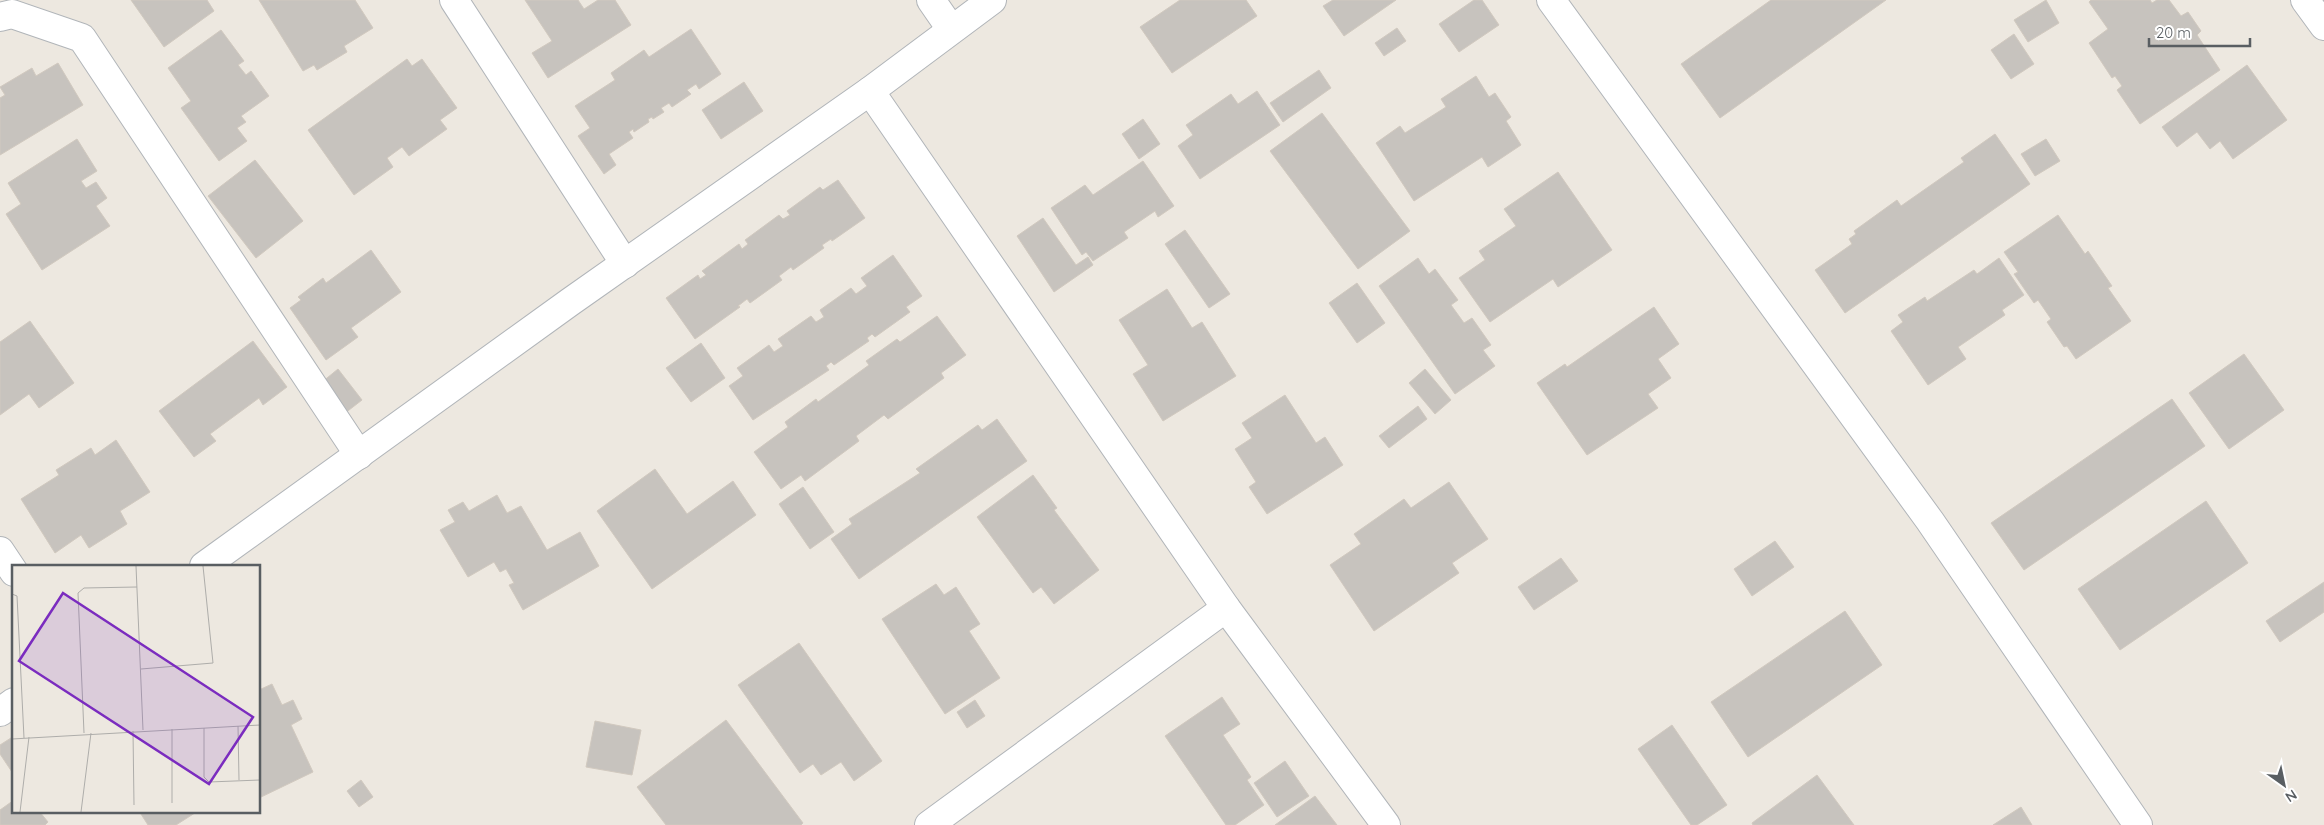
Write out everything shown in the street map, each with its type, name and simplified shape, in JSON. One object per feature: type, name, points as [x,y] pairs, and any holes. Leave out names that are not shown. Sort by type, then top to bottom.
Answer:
[{"type":"street","points":[[454,0],[625,264]]},
{"type":"street","points":[[930,0],[951,29]]},
{"type":"street","points":[[205,565],[870,91],[992,0]]},
{"type":"street","points":[[1551,0],[1930,521],[2138,825]]},
{"type":"street","points":[[2305,0],[2324,26]]},
{"type":"street","points":[[0,17],[12,14],[82,38],[359,455]]},
{"type":"street","points":[[870,91],[1226,608],[1386,825]]},
{"type":"street","points":[[0,551],[12,569]]},
{"type":"street","points":[[930,825],[1226,608]]},
{"type":"street","points":[[0,712],[12,703]]},
{"type":"building","points":[[131,0],[207,0],[214,11],[164,47]]},
{"type":"building","points":[[259,0],[355,0],[373,28],[344,46],[347,52],[317,70],[314,65],[303,71]]},
{"type":"building","points":[[525,0],[578,0],[584,9],[598,0],[615,0],[631,25],[548,78],[532,53],[552,41]]},
{"type":"building","points":[[1180,0],[1246,0],[1257,16],[1172,73],[1140,27]]},
{"type":"building","points":[[1333,0],[1396,0],[1344,36],[1323,6]]},
{"type":"building","points":[[1474,0],[1482,0],[1499,25],[1459,52],[1439,24]]},
{"type":"building","points":[[1771,0],[1886,0],[1720,118],[1681,64]]},
{"type":"building","points":[[2046,0],[2059,23],[2028,42],[2014,20]]},
{"type":"building","points":[[2091,0],[2150,0],[2152,3],[2157,0],[2169,0],[2181,16],[2188,12],[2201,31],[2197,35],[2220,70],[2140,124],[2117,90],[2122,86],[2115,76],[2112,78],[2089,43],[2108,29],[2089,2]]},
{"type":"building","points":[[1397,28],[1406,41],[1384,56],[1375,43]]},
{"type":"building","points":[[691,29],[721,74],[699,89],[696,84],[687,90],[691,94],[672,107],[669,103],[661,108],[664,112],[653,119],[652,117],[648,119],[649,122],[634,132],[633,129],[629,132],[633,138],[609,154],[616,165],[604,174],[578,136],[590,128],[575,106],[615,80],[611,73],[644,50],[649,57]]},
{"type":"building","points":[[221,30],[244,61],[238,65],[246,75],[251,71],[269,96],[241,116],[246,122],[237,128],[247,141],[219,161],[181,108],[191,101],[168,68]]},
{"type":"building","points":[[2014,34],[2034,64],[2011,79],[1991,50]]},
{"type":"building","points":[[407,59],[412,66],[422,59],[457,108],[440,120],[447,129],[409,156],[402,147],[387,158],[393,167],[354,195],[308,130]]},
{"type":"building","points":[[58,63],[83,105],[0,155],[0,98],[5,95],[0,87],[32,68],[36,76]]},
{"type":"building","points":[[2247,65],[2287,120],[2233,159],[2220,141],[2210,149],[2197,132],[2177,147],[2162,127]]},
{"type":"building","points":[[1319,70],[1331,88],[1283,122],[1270,103]]},
{"type":"building","points":[[1476,76],[1489,97],[1495,93],[1511,117],[1506,121],[1521,145],[1488,167],[1482,157],[1414,201],[1376,143],[1400,126],[1405,133],[1446,107],[1441,99]]},
{"type":"building","points":[[744,82],[763,111],[721,139],[702,110]]},
{"type":"building","points":[[1257,91],[1280,125],[1200,179],[1178,146],[1193,135],[1186,125],[1231,94],[1238,104]]},
{"type":"building","points":[[1322,113],[1410,231],[1358,269],[1270,151]]},
{"type":"building","points":[[1143,119],[1160,144],[1139,159],[1122,134]]},
{"type":"building","points":[[1995,134],[2030,184],[1845,313],[1815,270],[1852,244],[1849,239],[1856,234],[1854,231],[1897,200],[1901,206],[1964,162],[1961,158]]},
{"type":"building","points":[[77,139],[97,171],[81,181],[86,188],[96,182],[107,198],[96,206],[110,226],[42,270],[6,214],[21,204],[8,183]]},
{"type":"building","points":[[2046,139],[2060,161],[2035,176],[2021,154]]},
{"type":"building","points":[[255,160],[303,221],[256,258],[208,196]]},
{"type":"building","points":[[1143,161],[1174,206],[1158,217],[1155,211],[1124,232],[1128,238],[1093,261],[1086,252],[1082,255],[1051,208],[1085,185],[1093,195]]},
{"type":"building","points":[[1558,172],[1612,250],[1558,287],[1553,279],[1490,322],[1459,278],[1485,260],[1479,251],[1516,226],[1504,209]]},
{"type":"building","points":[[838,180],[865,218],[832,241],[831,239],[822,245],[824,248],[793,270],[791,267],[779,276],[782,280],[750,303],[747,299],[738,306],[740,307],[695,339],[666,298],[698,275],[700,279],[706,275],[702,271],[739,244],[742,249],[748,244],[745,240],[779,215],[783,219],[790,215],[787,211],[820,187],[823,190]]},
{"type":"building","points":[[2058,215],[2085,254],[2088,251],[2112,286],[2108,288],[2131,321],[2076,359],[2067,346],[2064,347],[2047,322],[2051,319],[2038,300],[2034,303],[2014,274],[2018,272],[2004,252]]},
{"type":"building","points":[[1043,218],[1076,265],[1088,257],[1093,265],[1054,292],[1017,236]]},
{"type":"building","points":[[1185,230],[1230,294],[1209,308],[1165,244]]},
{"type":"building","points":[[371,250],[401,292],[351,328],[358,337],[326,360],[290,308],[301,300],[298,297],[323,278],[326,283]]},
{"type":"building","points":[[893,255],[922,296],[906,307],[910,312],[875,337],[872,334],[867,338],[869,341],[834,365],[831,362],[826,366],[829,370],[753,420],[729,386],[743,376],[737,368],[769,345],[774,352],[783,346],[778,339],[811,316],[816,322],[824,317],[820,310],[851,288],[856,294],[867,286],[861,278]]},
{"type":"building","points":[[1418,258],[1429,274],[1435,269],[1458,300],[1451,305],[1464,323],[1472,318],[1491,345],[1483,350],[1495,366],[1455,394],[1379,286]]},
{"type":"building","points":[[1999,258],[2024,295],[2002,310],[2005,315],[1958,347],[1966,359],[1928,385],[1891,331],[1903,322],[1898,315],[1925,297],[1927,301],[1974,270],[1977,274]]},
{"type":"building","points":[[1357,283],[1385,323],[1357,343],[1329,303]]},
{"type":"building","points":[[1167,289],[1192,328],[1202,322],[1236,376],[1163,421],[1133,374],[1148,365],[1119,320]]},
{"type":"building","points":[[1654,307],[1679,344],[1658,359],[1671,378],[1648,394],[1658,408],[1587,455],[1537,383],[1565,364],[1567,367]]},
{"type":"building","points":[[937,316],[966,355],[941,373],[944,378],[888,419],[884,415],[856,436],[859,441],[805,481],[801,475],[781,489],[754,452],[788,427],[785,422],[816,399],[818,402],[869,365],[866,361],[897,339],[900,342]]},
{"type":"building","points":[[30,321],[74,383],[39,408],[29,394],[0,415],[0,342]]},
{"type":"building","points":[[253,341],[287,387],[263,405],[259,398],[210,434],[216,441],[194,457],[159,411]]},
{"type":"building","points":[[701,343],[725,378],[691,402],[666,368]]},
{"type":"building","points":[[2244,354],[2284,410],[2229,449],[2189,393]]},
{"type":"building","points":[[338,369],[362,400],[340,417],[316,387]]},
{"type":"building","points":[[1425,369],[1451,400],[1435,414],[1409,383]]},
{"type":"building","points":[[1285,395],[1316,443],[1325,437],[1343,465],[1267,514],[1249,487],[1256,482],[1235,449],[1252,438],[1242,423]]},
{"type":"building","points":[[2172,399],[2205,446],[2024,570],[1991,523]]},
{"type":"building","points":[[1418,406],[1427,419],[1389,448],[1379,436]]},
{"type":"building","points":[[997,419],[1027,461],[859,579],[831,539],[852,524],[849,519],[920,473],[916,469],[978,425],[982,430]]},
{"type":"building","points":[[116,440],[150,492],[120,511],[127,524],[89,548],[81,535],[55,553],[21,499],[59,475],[56,470],[91,448],[95,455]]},
{"type":"building","points":[[655,469],[687,514],[733,481],[756,515],[652,589],[597,511]]},
{"type":"building","points":[[1033,475],[1057,508],[1054,510],[1099,570],[1054,604],[1041,587],[1033,593],[977,517]]},
{"type":"building","points":[[1449,482],[1488,539],[1452,563],[1459,573],[1374,631],[1330,565],[1361,544],[1354,534],[1404,499],[1411,508]]},
{"type":"building","points":[[803,487],[834,532],[810,549],[779,504]]},
{"type":"building","points":[[497,495],[507,513],[521,506],[547,550],[580,532],[599,566],[523,610],[509,585],[514,583],[506,569],[500,572],[494,562],[468,577],[440,530],[455,522],[448,510],[463,502],[469,511]]},
{"type":"building","points":[[2206,501],[2248,563],[2120,650],[2078,589]]},
{"type":"building","points":[[1775,541],[1794,567],[1752,596],[1734,569]]},
{"type":"building","points":[[1561,558],[1578,581],[1534,610],[1518,587]]},
{"type":"building","points":[[2324,582],[2324,612],[2280,642],[2266,621]]},
{"type":"building","points":[[936,584],[944,595],[956,587],[980,624],[969,631],[1000,678],[945,714],[882,619]]},
{"type":"building","points":[[1845,611],[1882,665],[1748,757],[1711,702]]},
{"type":"building","points":[[799,643],[882,761],[854,781],[841,762],[821,775],[813,764],[800,773],[738,685]]},
{"type":"building","points":[[272,684],[282,705],[293,700],[302,719],[291,725],[313,772],[260,798],[260,690]]},
{"type":"building","points":[[1222,697],[1240,724],[1223,735],[1251,777],[1247,780],[1264,805],[1235,825],[1226,825],[1165,736]]},
{"type":"building","points":[[975,700],[985,716],[967,728],[957,712]]},
{"type":"building","points":[[726,720],[803,823],[801,825],[666,825],[637,787]]},
{"type":"building","points":[[595,721],[641,730],[632,775],[586,767]]},
{"type":"building","points":[[1672,725],[1727,805],[1697,825],[1691,825],[1638,749]]},
{"type":"building","points":[[12,737],[12,772],[0,754],[0,745]]},
{"type":"building","points":[[1285,761],[1309,796],[1277,817],[1254,783]]},
{"type":"building","points":[[1817,775],[1854,825],[1753,825],[1752,823]]},
{"type":"building","points":[[361,780],[373,797],[359,807],[347,791]]},
{"type":"building","points":[[1315,796],[1337,825],[1275,825]]},
{"type":"building","points":[[12,801],[12,812],[40,812],[48,822],[45,825],[0,825],[0,810]]},
{"type":"building","points":[[2021,807],[2032,825],[1993,825]]},
{"type":"building","points":[[140,812],[196,812],[176,825],[148,825]]}]
